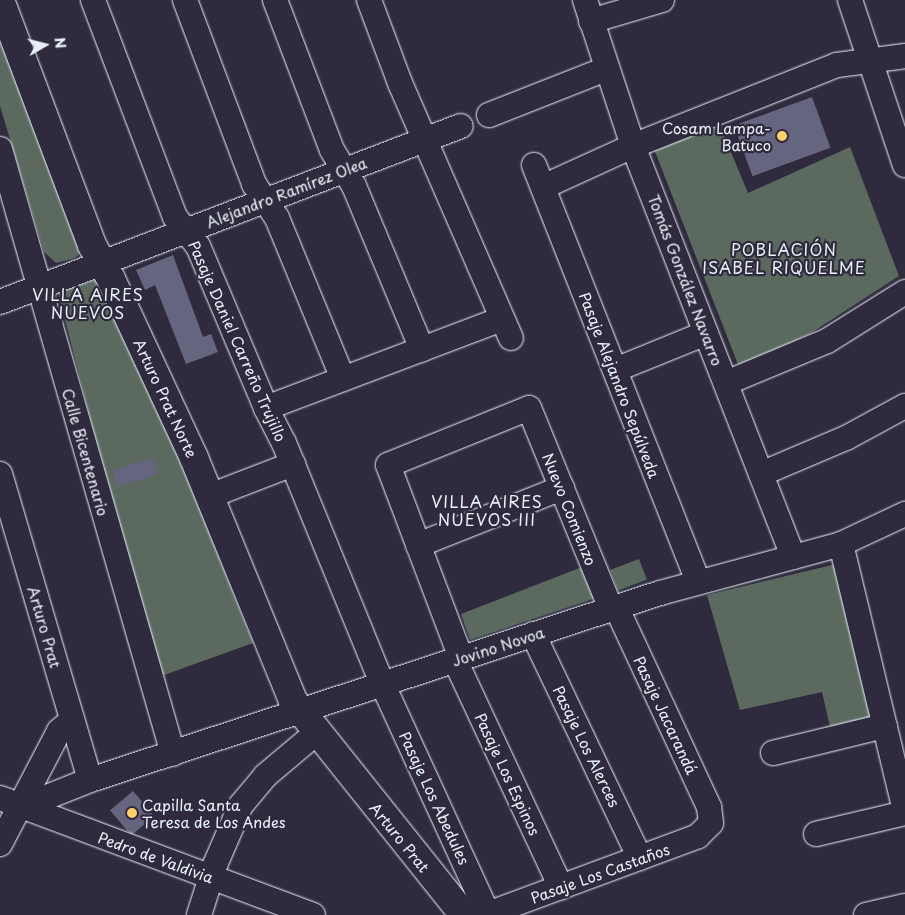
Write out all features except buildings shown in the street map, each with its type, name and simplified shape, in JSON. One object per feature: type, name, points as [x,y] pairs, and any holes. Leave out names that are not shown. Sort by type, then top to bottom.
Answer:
[{"type":"main road","name":"Arturo Prat Norte","points":[[0,0],[92,245],[102,262],[210,496],[308,723]]},
{"type":"main road","name":"Arturo Prat","points":[[308,723],[479,915]]},
{"type":"street","name":"Pasaje Daniel Carreño Trujillo","points":[[93,0],[175,217],[198,246],[266,408],[293,464],[382,683]]},
{"type":"street","points":[[185,0],[254,184],[277,218],[343,379]]},
{"type":"street","points":[[275,0],[332,150],[354,186],[422,349]]},
{"type":"street","points":[[266,408],[422,349],[507,328],[425,139],[368,0]]},
{"type":"street","points":[[588,10],[662,0]]},
{"type":"street","points":[[850,0],[905,165]]},
{"type":"street","name":"Tomás González Navarro","points":[[588,10],[633,146],[793,558]]},
{"type":"street","points":[[543,187],[633,146],[837,65],[869,58],[905,56]]},
{"type":"street","points":[[490,115],[606,69]]},
{"type":"street","name":"Alejandro Ramírez Olea","points":[[0,302],[461,126]]},
{"type":"street","name":"Calle Bicentenario","points":[[0,149],[173,754]]},
{"type":"street","name":"Pasaje Alejandro Sepúlveda","points":[[534,165],[698,582]]},
{"type":"street","points":[[726,383],[827,341],[905,292]]},
{"type":"street","points":[[615,370],[706,333]]},
{"type":"street","points":[[761,474],[846,438],[905,406]]},
{"type":"street","name":"Nuevo Comienzo","points":[[418,545],[388,465],[529,408],[614,608]]},
{"type":"street","points":[[210,496],[293,464]]},
{"type":"street","name":"Arturo Prat","points":[[0,474],[90,780]]},
{"type":"street","points":[[458,659],[418,545],[562,488]]},
{"type":"street","name":"Jovino Novoa","points":[[11,802],[173,754],[308,723],[382,683],[698,582],[841,544],[905,514]]},
{"type":"street","points":[[816,834],[905,812],[841,544]]},
{"type":"street","points":[[0,547],[24,556]]},
{"type":"street","name":"Pasaje Jacarandá","points":[[614,608],[709,807],[711,823]]},
{"type":"street","name":"Pasaje Los Alerces","points":[[533,634],[640,858]]},
{"type":"street","name":"Pasaje Los Espinos","points":[[458,659],[561,887]]},
{"type":"street","name":"Pasaje Los Abedules","points":[[382,683],[479,915]]},
{"type":"street","points":[[0,844],[11,802],[59,731],[72,720]]},
{"type":"street","points":[[199,915],[235,816],[248,794],[308,723]]},
{"type":"street","points":[[773,753],[885,726]]},
{"type":"street","name":"Pedro de Valdivia","points":[[11,802],[313,915]]},
{"type":"street","name":"Pasaje Los Castaños","points":[[479,915],[698,836],[711,823]]},
{"type":"street","points":[[866,915],[905,906]]},
{"type":"green space","points":[[0,38],[83,250],[75,258],[56,263],[44,252],[0,106]]},
{"type":"green space","points":[[720,126],[748,193],[850,147],[899,276],[811,333],[739,367],[654,149]]},
{"type":"green space","points":[[98,279],[164,420],[253,643],[156,678],[58,292]]},
{"type":"green space","points":[[639,559],[647,580],[618,591],[610,570]]},
{"type":"green space","points":[[836,564],[875,722],[831,731],[822,692],[740,710],[707,595]]},
{"type":"green space","points":[[582,567],[596,598],[470,640],[461,614]]},
{"type":"place","name":"Cosam Lampa- Batuco","points":[[782,136]]},
{"type":"place","name":"Capilla Santa Teresa de Los Andes","points":[[132,813]]},
{"type":"district","name":"POBLACIÓN ISABEL RIQUELME","points":[[784,258]]},
{"type":"district","name":"VILLA AIRES NUEVOS","points":[[88,303]]},
{"type":"district","name":"VILLA AIRES NUEVOS III","points":[[487,510]]}]
